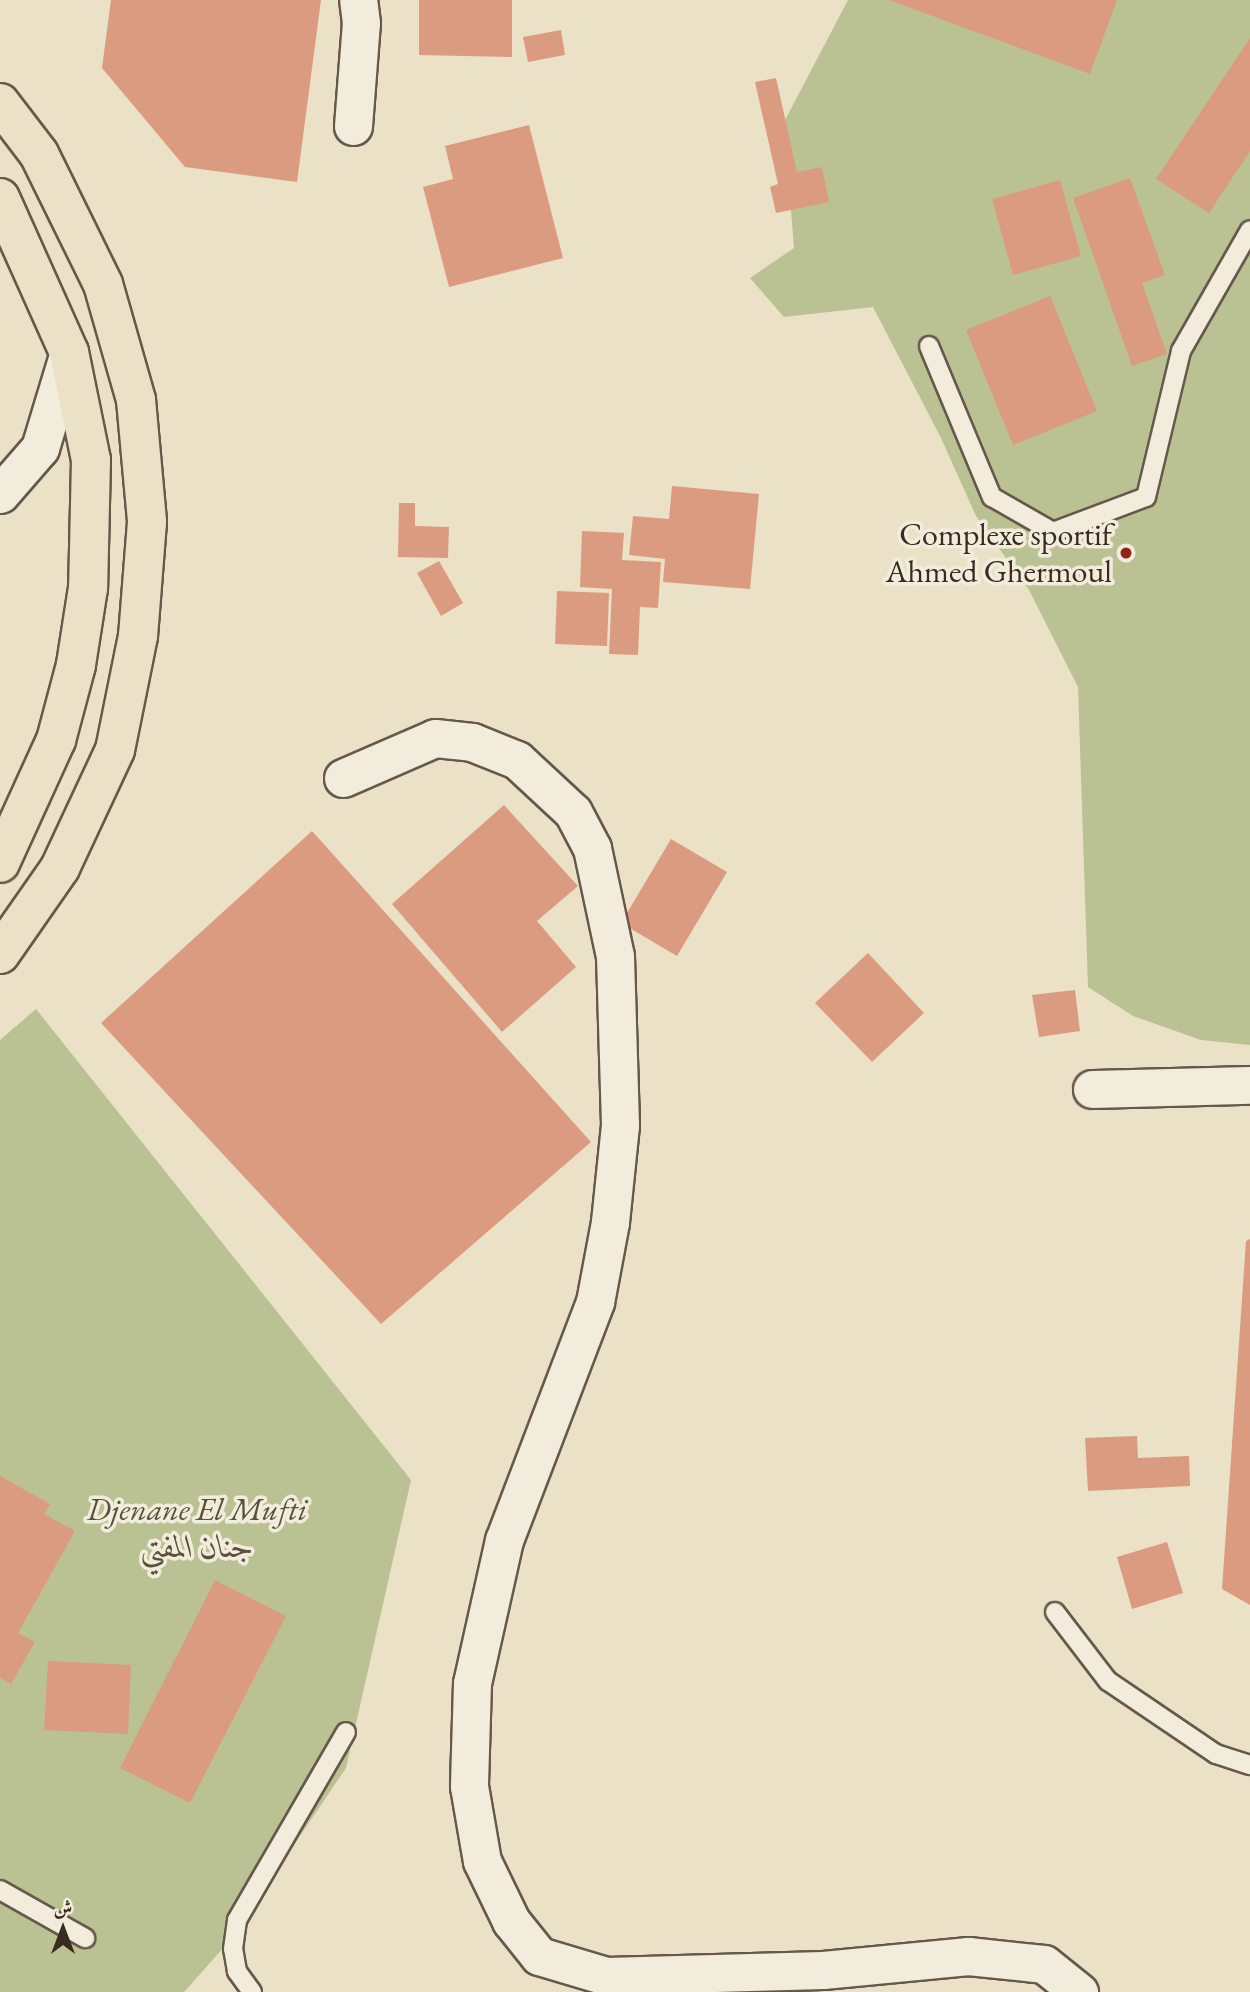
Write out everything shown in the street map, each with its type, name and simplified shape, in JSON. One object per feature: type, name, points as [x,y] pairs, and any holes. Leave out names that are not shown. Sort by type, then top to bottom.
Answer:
[{"type":"highway","points":[[0,103],[39,154],[103,284],[136,400],[147,522],[138,636],[115,750],[60,868],[0,954]]},
{"type":"highway","points":[[0,198],[69,352],[91,460],[88,588],[76,665],[56,740],[0,863]]},
{"type":"street","points":[[353,125],[361,23],[358,0]]},
{"type":"street","points":[[0,494],[40,448],[69,352]]},
{"type":"street","points":[[343,778],[435,738],[472,742],[517,760],[573,812],[592,848],[615,956],[620,1125],[610,1222],[598,1289],[504,1540],[472,1683],[469,1786],[482,1861],[510,1921],[538,1956],[606,1976],[823,1970],[968,1956],[1044,1964],[1079,1992]]},
{"type":"street","points":[[1092,1089],[1250,1085]]},
{"type":"lane","points":[[929,346],[992,497],[1053,532],[1146,497],[1181,351],[1250,230]]},
{"type":"lane","points":[[1055,1612],[1108,1681],[1216,1754],[1250,1765]]},
{"type":"lane","points":[[252,1992],[237,1971],[233,1949],[237,1920],[346,1732]]},
{"type":"lane","points":[[0,1890],[85,1938]]},
{"type":"green space","name":"Complexe sportif Ahmed Ghermoul","points":[[848,0],[1250,0],[1250,1045],[1201,1040],[1133,1016],[1088,987],[1078,687],[1029,590],[976,516],[941,438],[873,307],[784,317],[750,278],[794,248],[784,122]]},
{"type":"green space","name":"Djenane El Mufti جنان المفتي","points":[[36,1009],[411,1480],[346,1768],[226,1945],[184,1992],[0,1992],[0,1040]]},
{"type":"building","points":[[111,0],[321,0],[297,182],[185,167],[102,68]]},
{"type":"building","points":[[419,0],[512,0],[512,57],[419,55]]},
{"type":"building","points":[[889,0],[1117,0],[1090,74]]},
{"type":"building","points":[[561,30],[565,55],[528,62],[523,37]]},
{"type":"building","points":[[1250,38],[1250,151],[1209,213],[1156,179]]},
{"type":"building","points":[[776,78],[797,172],[822,167],[829,202],[776,213],[770,187],[778,184],[755,82]]},
{"type":"building","points":[[529,125],[563,258],[449,287],[423,187],[453,179],[445,146]]},
{"type":"building","points":[[1130,178],[1165,275],[1142,283],[1167,354],[1132,366],[1073,198]]},
{"type":"building","points":[[1060,180],[1081,256],[1013,275],[992,199]]},
{"type":"building","points":[[1050,296],[1097,411],[1013,445],[966,330]]},
{"type":"building","points":[[672,486],[759,494],[750,589],[663,582],[665,559],[629,555],[633,516],[669,519]]},
{"type":"building","points":[[399,503],[415,503],[415,526],[449,527],[448,558],[398,557]]},
{"type":"building","points":[[582,531],[624,533],[622,560],[661,562],[658,608],[640,607],[638,655],[609,654],[612,589],[580,587]]},
{"type":"building","points":[[439,561],[463,603],[441,616],[417,573]]},
{"type":"building","points":[[557,591],[609,593],[607,646],[555,644]]},
{"type":"building","points":[[504,805],[578,886],[537,921],[576,967],[502,1032],[392,904]]},
{"type":"building","points":[[312,831],[591,1142],[381,1324],[101,1023]]},
{"type":"building","points":[[671,839],[727,872],[677,956],[621,923]]},
{"type":"building","points":[[868,953],[924,1013],[872,1062],[815,1003]]},
{"type":"building","points":[[1075,990],[1080,1031],[1039,1037],[1032,995]]},
{"type":"building","points":[[1250,1239],[1250,1605],[1222,1589],[1246,1241]]},
{"type":"building","points":[[1137,1436],[1138,1458],[1189,1456],[1190,1486],[1088,1491],[1085,1438]]},
{"type":"building","points":[[0,1476],[50,1504],[44,1514],[75,1531],[18,1633],[35,1642],[11,1684],[0,1678]]},
{"type":"building","points":[[1167,1542],[1183,1593],[1132,1609],[1117,1557]]},
{"type":"building","points":[[215,1580],[286,1616],[190,1803],[120,1768]]},
{"type":"building","points":[[48,1661],[131,1665],[128,1734],[44,1730]]},
{"type":"place","name":"Complexe sportif Ahmed Ghermoul","points":[[1126,553]]}]
